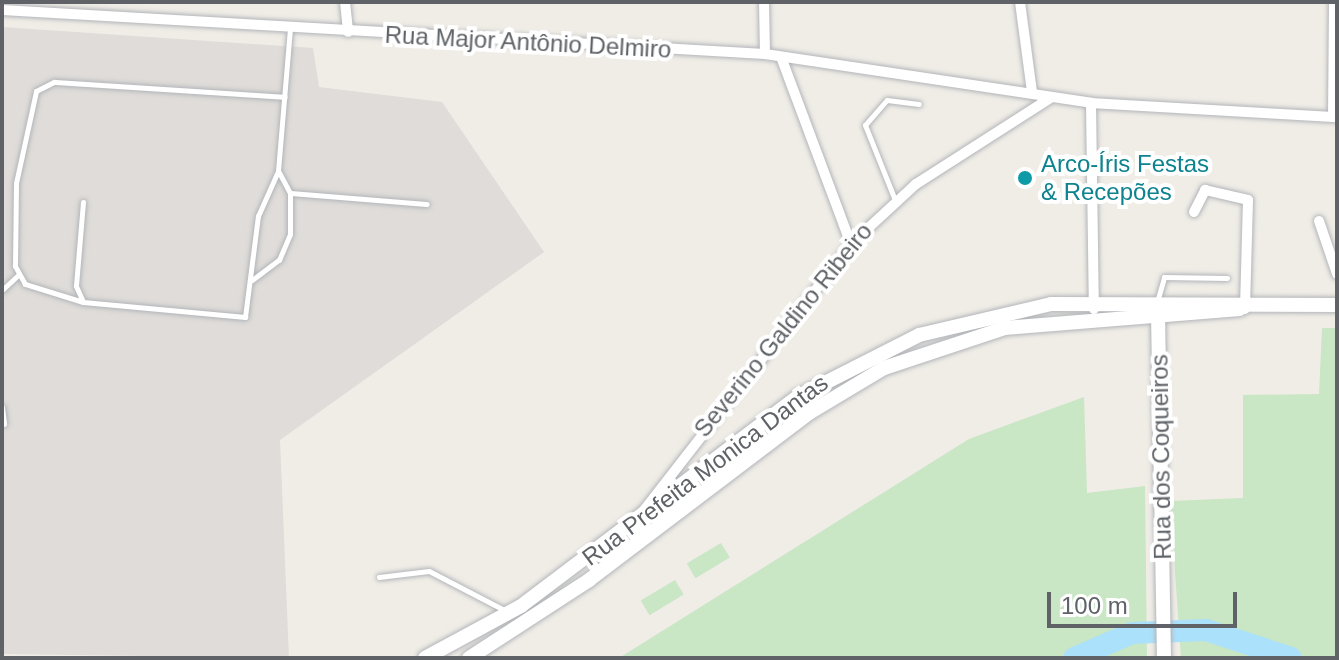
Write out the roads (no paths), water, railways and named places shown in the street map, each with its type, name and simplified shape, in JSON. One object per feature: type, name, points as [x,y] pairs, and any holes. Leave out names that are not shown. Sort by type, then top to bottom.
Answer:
[{"type":"main road","name":"Rua Prefeita Monica Dantas","points":[[425,658],[510,613],[634,523],[799,396],[877,351],[971,318],[1051,304],[1157,304],[1242,309]]},
{"type":"main road","name":"Rua dos Coqueiros","points":[[1157,304],[1164,655]]},
{"type":"main road","name":"Rua Prefeita Monica Dantas","points":[[469,658],[645,538],[809,413],[884,368],[1005,328],[1158,321],[1242,309],[1337,305]]},
{"type":"street","points":[[345,2],[348,32]]},
{"type":"street","points":[[764,2],[765,54]]},
{"type":"street","points":[[1020,2],[1032,92]]},
{"type":"street","points":[[1334,2],[1335,117]]},
{"type":"street","name":"Rua Major Antônio Delmiro","points":[[2,10],[765,54],[1091,103],[1335,117]]},
{"type":"street","points":[[781,57],[851,244]]},
{"type":"street","name":"Severino Galdino Ribeiro","points":[[634,523],[851,244],[895,200],[1052,97]]},
{"type":"street","points":[[1091,103],[1094,323]]},
{"type":"street","points":[[1194,212],[1205,190],[1248,200],[1242,309]]},
{"type":"street","points":[[1319,221],[1337,274]]},
{"type":"street","points":[[634,523],[645,538]]},
{"type":"lane","points":[[18,275],[83,302],[237,321],[250,311],[258,216],[278,171],[290,28]]},
{"type":"lane","points":[[2,290],[18,275],[16,183],[32,101],[44,85],[285,97]]},
{"type":"lane","points":[[895,200],[865,125],[887,100],[919,104]]},
{"type":"lane","points":[[252,280],[286,247],[290,193],[278,171]]},
{"type":"lane","points":[[290,193],[427,204]]},
{"type":"lane","points":[[83,202],[76,286],[83,302]]},
{"type":"lane","points":[[1157,304],[1164,277],[1227,278]]},
{"type":"lane","points":[[2,407],[4,424]]},
{"type":"lane","points":[[379,577],[429,571],[510,613]]},
{"type":"waterway","points":[[1074,658],[1132,633],[1206,630],[1291,658]]},
{"type":"place","name":"Arco-Íris Festas & Recepões","points":[[1025,178]]}]
